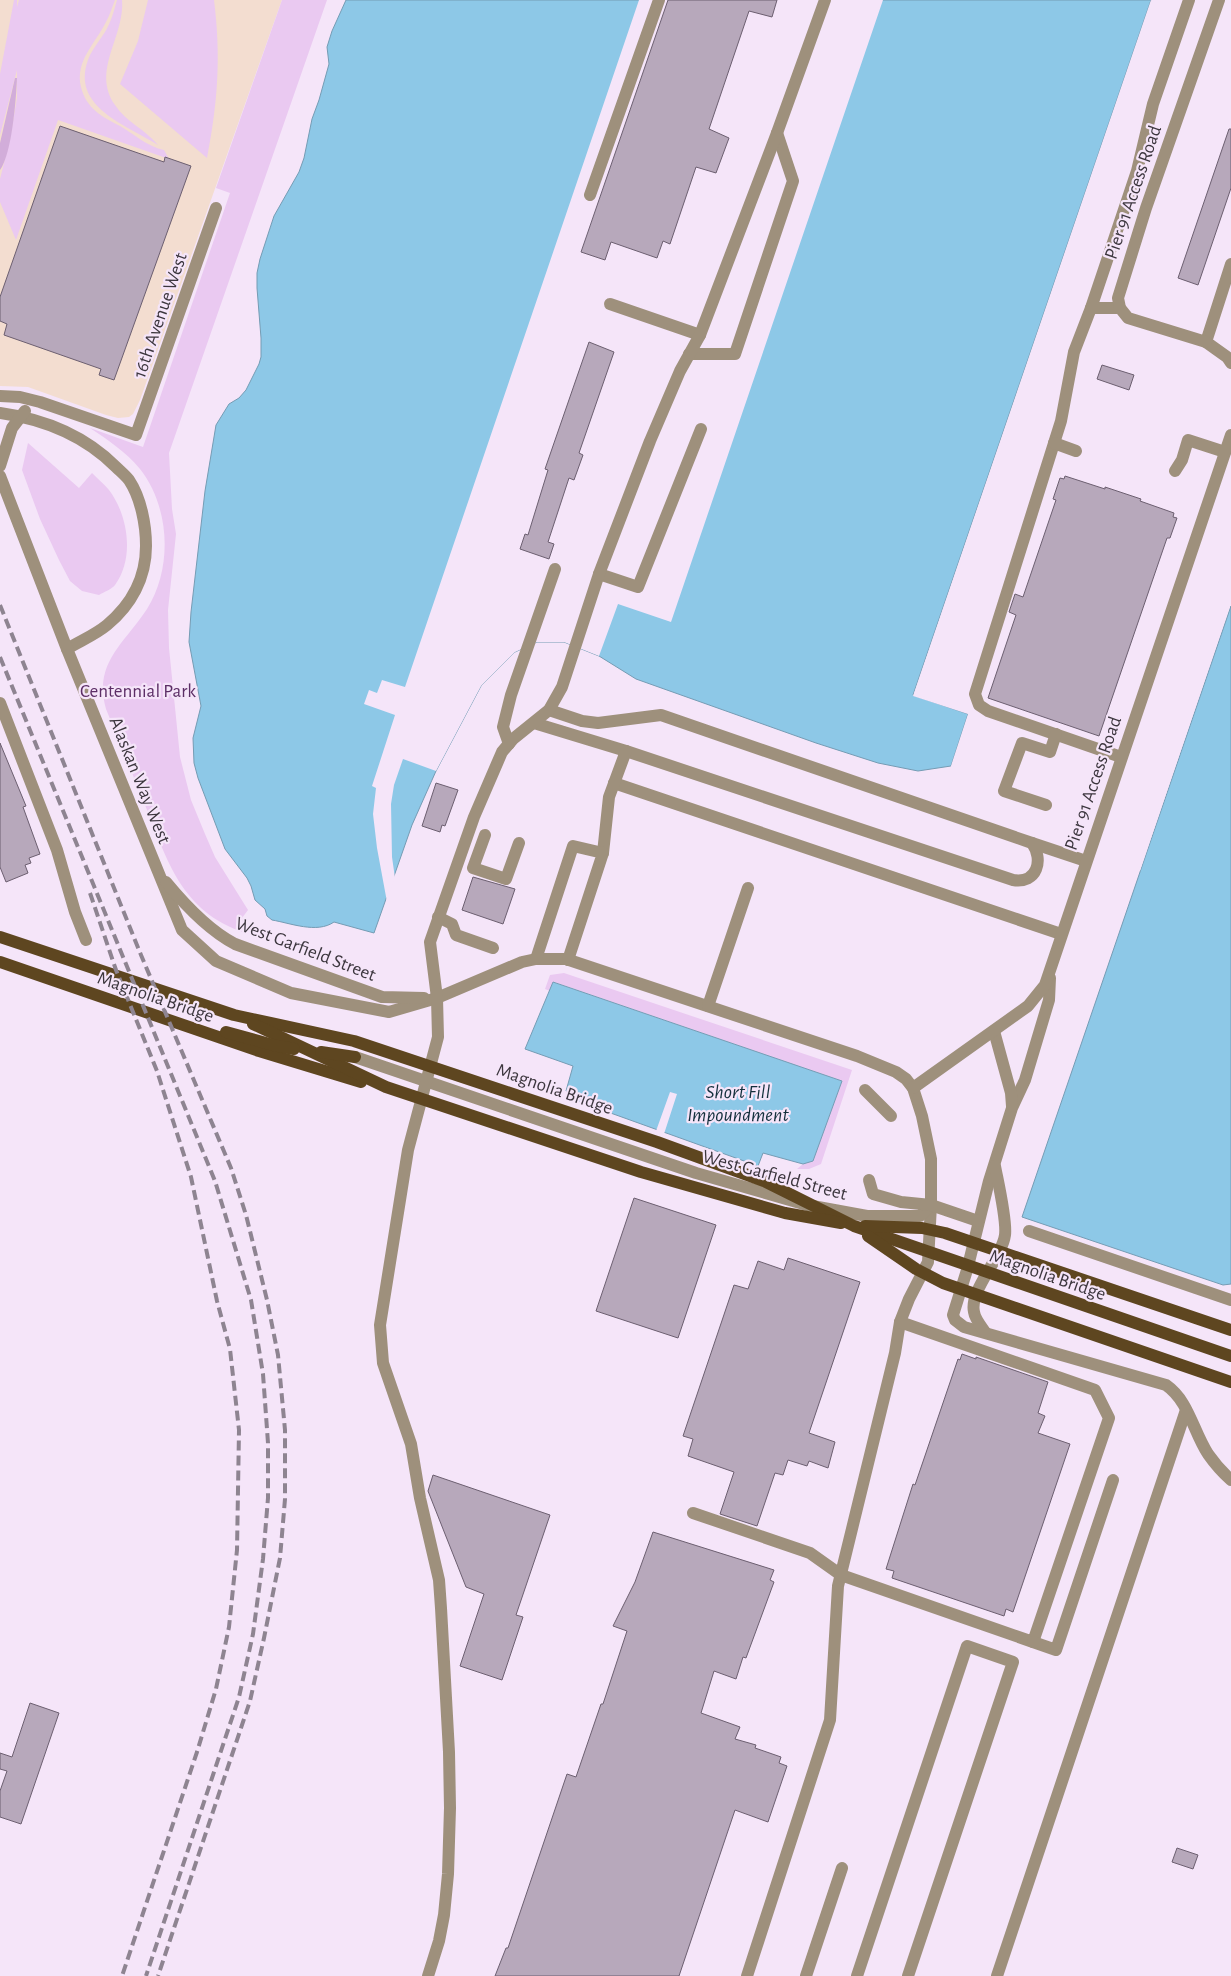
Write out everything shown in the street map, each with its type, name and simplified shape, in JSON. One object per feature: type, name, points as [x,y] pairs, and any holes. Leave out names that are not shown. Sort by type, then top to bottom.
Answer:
[{"type":"main road","name":"Magnolia Bridge","points":[[0,937],[234,1015],[354,1041],[657,1142],[771,1183],[854,1226]]},
{"type":"main road","name":"Magnolia Bridge","points":[[0,962],[206,1033],[356,1081],[386,1087]]},
{"type":"main road","name":"Magnolia Bridge","points":[[234,1015],[386,1087],[641,1172],[786,1213],[854,1226],[1231,1356]]},
{"type":"main road","points":[[261,1021],[347,1051],[355,1057]]},
{"type":"main road","points":[[206,1033],[226,1032],[273,1045],[355,1057]]},
{"type":"main road","points":[[854,1226],[922,1228],[945,1233],[1231,1330]]},
{"type":"main road","points":[[854,1226],[916,1269],[944,1283],[1231,1382]]},
{"type":"street","points":[[590,195],[659,0]]},
{"type":"street","points":[[428,1976],[439,1941],[444,1915],[450,1808],[449,1752],[439,1580],[420,1498],[411,1444],[383,1363],[380,1326],[408,1150],[438,1037],[437,998],[430,942],[458,863],[502,752],[549,710],[562,687],[599,574],[650,441],[689,354],[700,335],[777,133],[825,0]]},
{"type":"street","points":[[1121,757],[988,711],[979,705],[975,694],[1054,443],[1074,352],[1137,171],[1153,104],[1190,0]]},
{"type":"street","name":"Pier 91 Access Road","points":[[1120,308],[1118,298],[1127,267],[1219,0]]},
{"type":"street","points":[[689,354],[735,354],[793,181],[777,133]]},
{"type":"street","name":"16th Avenue West","points":[[40,402],[136,435],[216,208]]},
{"type":"street","points":[[1206,342],[1231,264]]},
{"type":"street","points":[[610,304],[700,335]]},
{"type":"street","points":[[1090,308],[1120,308],[1128,318],[1206,342],[1227,356],[1231,363]]},
{"type":"street","points":[[0,396],[20,397],[40,402]]},
{"type":"street","points":[[0,466],[12,428],[26,409],[40,402]]},
{"type":"street","points":[[0,413],[30,419],[59,429],[102,453],[129,480],[139,501],[146,534],[144,572],[139,586],[130,600],[106,626],[67,648]]},
{"type":"street","points":[[599,574],[638,587],[701,429]]},
{"type":"street","name":"Pier 91 Access Road","points":[[913,1088],[994,1031],[1034,999],[1045,985],[1231,435]]},
{"type":"street","points":[[1175,471],[1182,460],[1188,440],[1225,452]]},
{"type":"street","points":[[1054,443],[1076,451]]},
{"type":"street","name":"Alaskan Way West","points":[[0,476],[67,648],[182,930]]},
{"type":"street","points":[[509,744],[503,727],[511,695],[555,569]]},
{"type":"street","points":[[0,703],[57,850],[74,912],[86,940]]},
{"type":"street","points":[[549,710],[582,721],[598,723],[662,715],[1086,861]]},
{"type":"street","points":[[534,723],[626,751],[1014,880],[1022,881],[1029,878],[1035,872],[1038,856],[1032,843]]},
{"type":"street","points":[[1046,805],[1004,791],[1022,743],[1050,752],[1056,734]]},
{"type":"street","points":[[568,960],[603,854],[608,807],[614,783],[626,751]]},
{"type":"street","points":[[614,783],[1061,934]]},
{"type":"street","points":[[473,868],[485,834]]},
{"type":"street","points":[[458,863],[506,879],[519,843]]},
{"type":"street","points":[[536,958],[573,846],[603,854]]},
{"type":"street","name":"West Garfield Street","points":[[158,873],[184,904],[226,940],[382,997],[437,998]]},
{"type":"street","points":[[708,1006],[748,888]]},
{"type":"street","points":[[438,917],[452,924],[456,935],[493,948]]},
{"type":"street","points":[[197,944],[210,926]]},
{"type":"street","name":"West Garfield Street","points":[[182,930],[216,961],[291,993],[389,1012],[437,998],[522,962],[536,958],[568,960],[856,1056],[896,1072],[906,1079],[913,1088]]},
{"type":"street","points":[[1052,964],[1048,1000],[1025,1080],[1012,1108],[995,1163],[978,1222],[967,1270],[953,1315],[955,1320],[964,1327],[1166,1385],[1180,1397],[1207,1453],[1220,1471],[1231,1480]]},
{"type":"street","points":[[994,1031],[1011,1093],[1012,1108]]},
{"type":"street","name":"West Garfield Street","points":[[355,1057],[696,1173],[807,1205],[867,1216],[920,1216],[931,1205]]},
{"type":"street","points":[[747,1976],[830,1720],[838,1586],[895,1353],[900,1322],[909,1299],[928,1262],[931,1159],[922,1116],[913,1088]]},
{"type":"street","points":[[865,1090],[891,1116]]},
{"type":"street","points":[[985,1332],[974,1315],[974,1303],[983,1279],[1002,1245],[1005,1233],[995,1163]]},
{"type":"street","points":[[869,1180],[874,1194],[902,1202],[931,1205],[978,1222]]},
{"type":"street","points":[[1029,1231],[1231,1300]]},
{"type":"street","points":[[900,1322],[1095,1390],[1109,1418],[1033,1642]]},
{"type":"street","points":[[997,1976],[1186,1410]]},
{"type":"street","points":[[693,1513],[810,1553],[841,1575],[1056,1650],[1113,1480]]},
{"type":"street","points":[[857,1976],[967,1646],[1013,1662],[908,1976]]},
{"type":"street","points":[[806,1976],[842,1868]]},
{"type":"shaded area","points":[[0,0],[282,0],[140,400],[133,414],[129,417],[118,418],[106,415],[28,387],[0,386]]},
{"type":"shaded area","points":[[15,78],[17,78],[13,126],[8,152],[0,170],[0,143]]},
{"type":"green space","points":[[14,0],[17,0],[17,7],[19,0],[115,0],[102,30],[83,61],[80,78],[83,94],[91,106],[101,115],[147,143],[164,150],[169,159],[58,120],[16,240],[0,202],[0,179],[10,139],[17,98],[17,70],[0,135],[0,74]]},
{"type":"green space","points":[[117,0],[122,0],[122,14],[107,66],[106,79],[109,92],[119,111],[158,145],[116,121],[103,111],[93,100],[86,88],[85,73],[90,55],[107,28]]},
{"type":"green space","points":[[148,0],[214,0],[218,60],[214,118],[207,158],[120,84],[138,41]]},
{"type":"green space","name":"Centennial Park","points":[[282,0],[327,0],[169,453],[172,509],[176,534],[168,610],[169,648],[180,757],[191,800],[215,857],[248,910],[242,918],[245,933],[223,924],[206,912],[191,898],[180,882],[161,846],[106,709],[103,693],[107,666],[120,644],[147,609],[155,593],[161,575],[165,538],[157,501],[150,484],[140,469],[123,452],[90,428],[143,447],[230,193],[216,188]]},
{"type":"green space","points":[[28,443],[79,488],[92,473],[116,500],[125,524],[127,537],[125,562],[115,585],[99,595],[82,591],[70,581],[59,560],[40,519],[22,470]]},
{"type":"green space","points":[[564,973],[852,1070],[821,1164],[809,1169],[797,1169],[813,1160],[842,1081],[554,982],[550,991],[545,989],[550,975]]},
{"type":"water","points":[[346,0],[1151,0],[913,695],[968,714],[951,766],[918,771],[878,763],[636,679],[599,656],[564,642],[537,642],[515,652],[481,686],[436,771],[412,825],[374,933],[334,922],[320,927],[303,927],[272,920],[267,916],[265,909],[255,900],[247,878],[225,849],[194,763],[193,738],[201,706],[189,642],[191,612],[205,491],[216,425],[229,404],[239,398],[246,390],[259,364],[261,338],[257,273],[260,259],[274,216],[299,172],[304,158],[312,119],[329,64],[327,47]]},
{"type":"water","points":[[1231,606],[1231,1284],[1223,1285],[1022,1217]]},
{"type":"water","name":"Short Fill Impoundment","points":[[553,982],[842,1081],[813,1161],[803,1164],[763,1153],[758,1166],[580,1102],[566,1091],[573,1066],[525,1049]]},
{"type":"pier","points":[[639,0],[883,0],[671,622],[618,604],[599,656],[564,642],[537,642],[515,652],[481,686],[436,771],[403,759],[394,785],[391,804],[392,857],[395,878],[387,902],[373,814],[376,788],[372,786],[395,715],[364,704],[369,690],[377,693],[382,680],[405,687]]},
{"type":"pier","points":[[1151,0],[1153,1],[916,694],[971,713],[953,767],[950,769],[968,714],[913,696]]},
{"type":"pier","points":[[1231,603],[1140,871],[1138,870]]},
{"type":"pier","points":[[670,1092],[677,1094],[664,1134],[760,1168],[757,1169],[625,1121],[656,1131]]},
{"type":"building","points":[[668,0],[777,0],[772,17],[749,11],[709,129],[729,138],[716,173],[696,167],[670,244],[663,241],[657,258],[611,242],[605,260],[581,252]]},
{"type":"building","points":[[60,126],[164,162],[165,157],[191,166],[114,380],[99,375],[101,369],[4,335],[7,324],[0,321],[0,297]]},
{"type":"building","points":[[1229,129],[1231,129],[1231,188],[1198,285],[1178,278]]},
{"type":"building","points":[[589,342],[614,352],[579,453],[583,455],[574,480],[569,478],[548,542],[554,544],[549,559],[520,549],[525,534],[528,535],[548,470],[545,469]]},
{"type":"building","points":[[1102,365],[1134,375],[1129,390],[1097,379]]},
{"type":"building","points":[[1065,476],[1141,499],[1140,501],[1174,513],[1173,517],[1177,518],[1170,538],[1167,538],[1099,736],[988,698],[1016,615],[1009,612],[1015,594],[1023,597],[1056,500],[1053,499],[1060,478],[1064,479]]},
{"type":"building","points":[[0,743],[26,806],[23,807],[40,854],[29,858],[31,863],[25,865],[28,873],[6,882],[0,867]]},
{"type":"building","points":[[436,783],[458,790],[445,826],[442,825],[440,832],[422,826]]},
{"type":"building","points":[[473,877],[515,889],[503,924],[462,910]]},
{"type":"building","points":[[634,1198],[716,1225],[678,1338],[596,1311]]},
{"type":"building","points":[[788,1258],[860,1282],[809,1433],[835,1442],[828,1468],[809,1461],[807,1466],[788,1460],[783,1475],[775,1473],[757,1526],[720,1514],[734,1472],[688,1456],[693,1439],[683,1436],[734,1285],[748,1289],[758,1261],[784,1270]]},
{"type":"building","points":[[962,1354],[1048,1382],[1038,1413],[1045,1416],[1038,1433],[1070,1444],[1013,1612],[1006,1609],[1004,1616],[892,1578],[894,1571],[886,1569],[913,1484],[915,1485],[958,1359],[960,1360]]},
{"type":"building","points":[[433,1475],[550,1515],[516,1615],[523,1617],[502,1680],[460,1666],[484,1594],[466,1587],[428,1491]]},
{"type":"building","points":[[653,1532],[774,1570],[770,1580],[774,1582],[746,1658],[743,1657],[736,1679],[714,1671],[701,1713],[740,1727],[735,1739],[756,1745],[755,1748],[781,1757],[779,1763],[787,1766],[768,1822],[735,1810],[679,1976],[495,1976],[506,1948],[508,1948],[567,1774],[576,1777],[601,1704],[603,1704],[627,1631],[613,1626],[635,1582]]},
{"type":"building","points":[[30,1703],[59,1713],[21,1824],[0,1817],[0,1791],[7,1771],[0,1769],[0,1753],[12,1757]]},
{"type":"building","points":[[1177,1848],[1198,1855],[1193,1869],[1172,1862]]},
{"type":"railway","points":[[0,605],[141,955],[231,1168],[246,1215],[267,1300],[278,1355],[285,1430],[285,1499],[280,1558],[250,1701],[158,1976]]},
{"type":"railway","points":[[0,657],[215,1181],[251,1300],[263,1374],[268,1443],[268,1498],[263,1559],[253,1634],[239,1697],[146,1976]]},
{"type":"railway","points":[[90,893],[116,970],[157,1071],[191,1177],[217,1301],[230,1349],[239,1430],[237,1550],[229,1627],[216,1689],[197,1752],[122,1976]]}]
